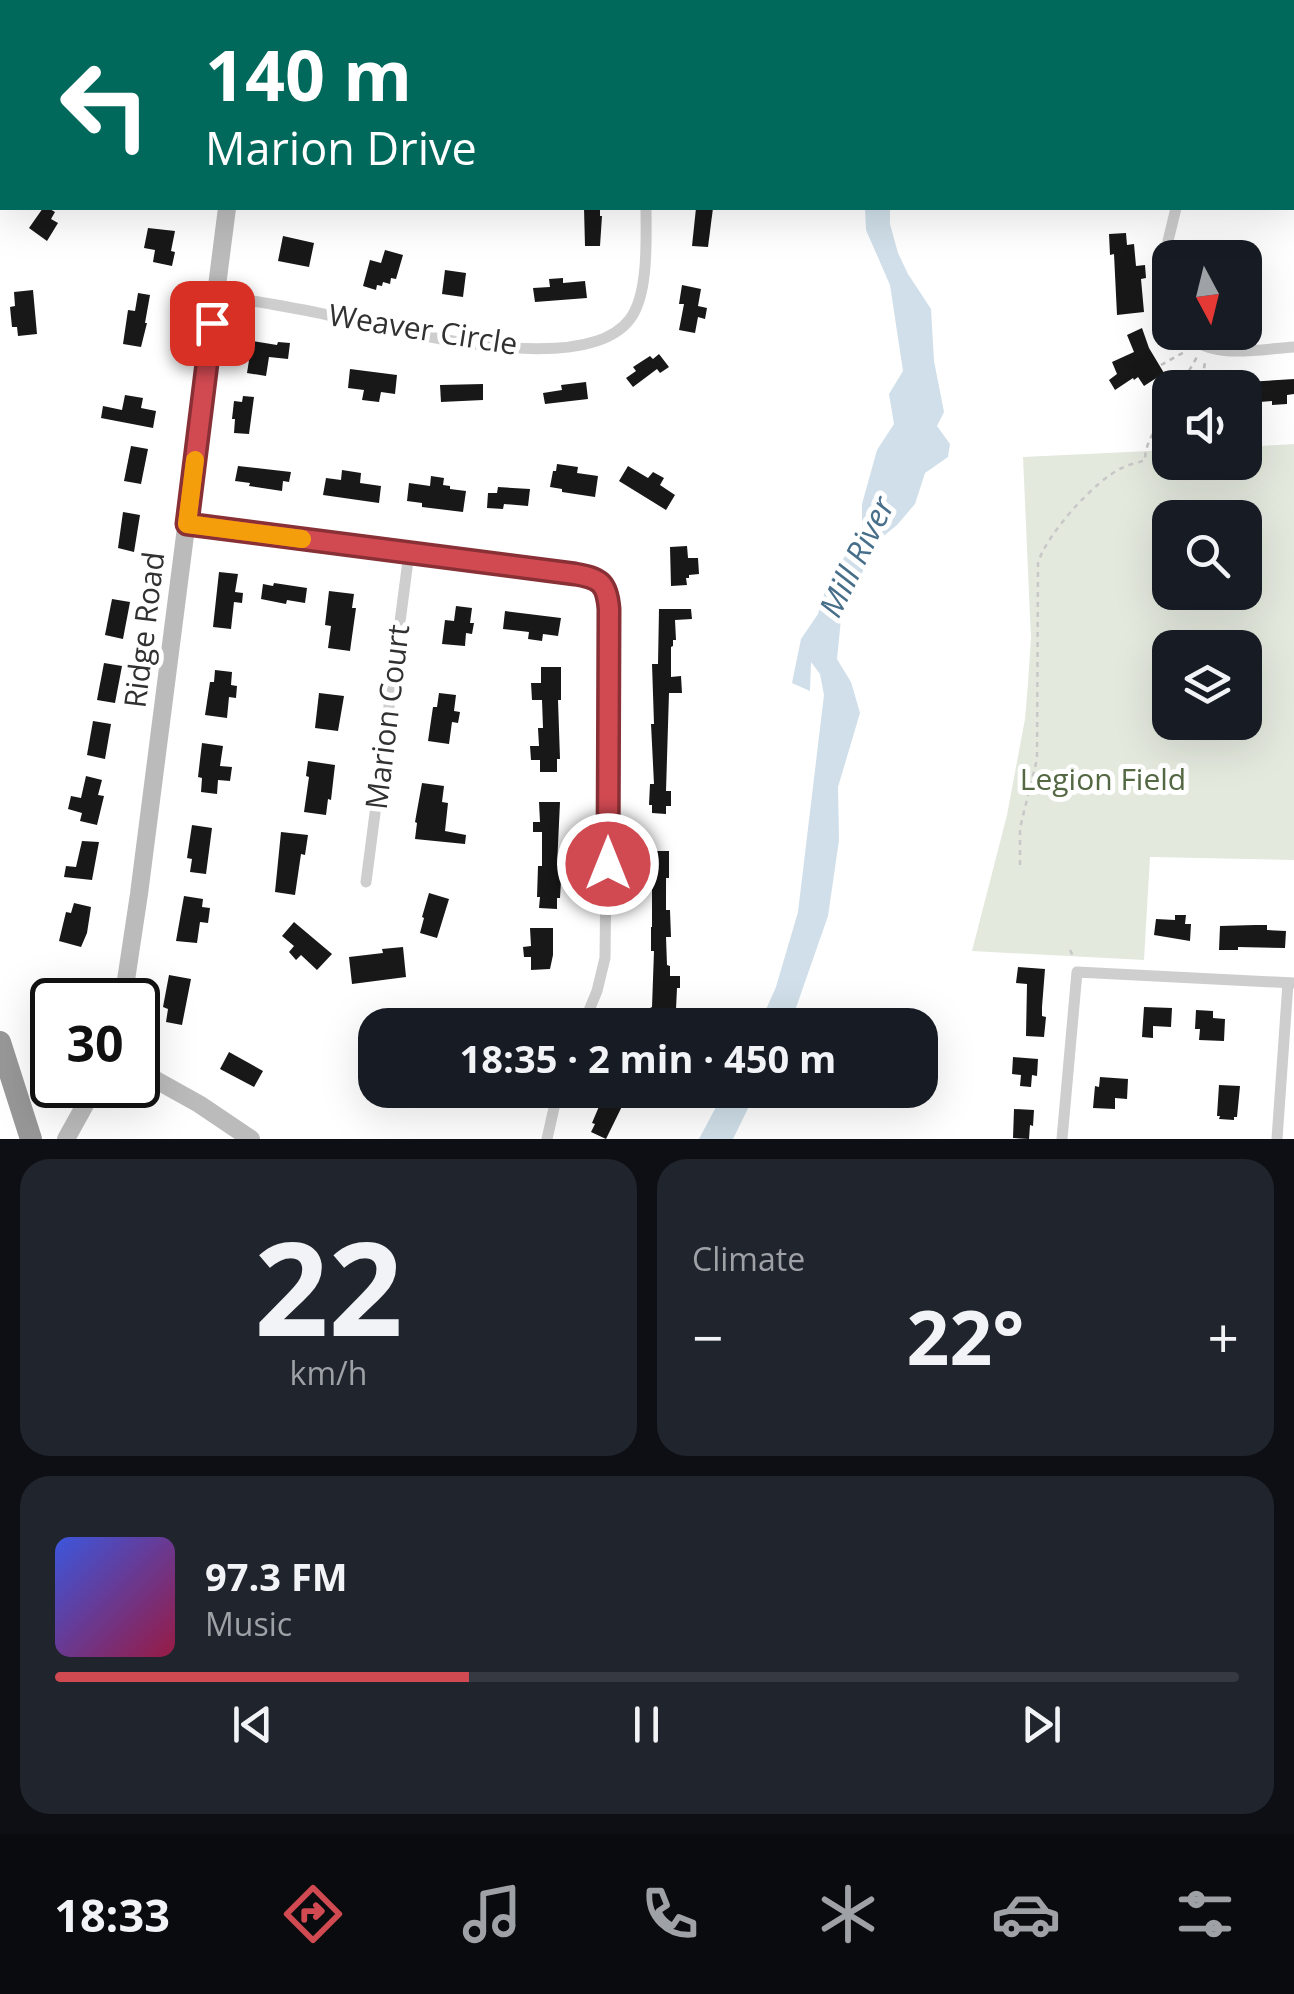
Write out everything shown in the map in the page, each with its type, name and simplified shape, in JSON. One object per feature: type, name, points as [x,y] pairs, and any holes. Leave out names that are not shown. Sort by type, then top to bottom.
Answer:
[{"type":"highway","points":[[0,1042],[32,1139]]},
{"type":"main road","name":"Ridge Road","points":[[127,978],[228,210]]},
{"type":"main road","points":[[160,1082],[251,1139]]},
{"type":"main road","points":[[67,1138],[83,1108]]},
{"type":"street","name":"Weaver Circle","points":[[216,295],[474,345],[522,349],[580,344],[619,330],[638,304],[646,210]]},
{"type":"street","points":[[1168,240],[1176,210]]},
{"type":"street","points":[[1262,349],[1294,347]]},
{"type":"street","points":[[187,524],[575,574],[593,577],[605,588],[609,609],[606,958],[590,1008]]},
{"type":"street","name":"Marion Court","points":[[366,882],[409,553]]},
{"type":"street","points":[[1062,1139],[1077,972],[1291,983],[1277,1139]]},
{"type":"street","points":[[546,1139],[554,1108]]},
{"type":"path","points":[[1161,366],[1186,350]]},
{"type":"path","points":[[1204,370],[1206,362]]},
{"type":"path","points":[[1020,865],[1020,828],[1037,759],[1038,563],[1058,526],[1107,477],[1122,467],[1145,460],[1152,435]]},
{"type":"path","points":[[1070,950],[1074,958]]},
{"type":"green space","name":"Legion Field","points":[[1294,444],[1294,860],[1150,857],[1144,960],[972,951],[1007,815],[1025,719],[1031,638],[1023,457],[1152,451],[1152,480],[1262,480],[1262,446]]},
{"type":"water","name":"Mill River","points":[[865,210],[890,210],[898,253],[931,309],[934,361],[944,412],[937,426],[950,444],[948,457],[925,473],[915,504],[881,538],[842,609],[837,659],[851,682],[860,713],[838,787],[839,840],[828,916],[796,1008],[767,1008],[798,912],[824,695],[820,674],[811,662],[810,691],[792,683],[801,639],[862,527],[862,504],[877,450],[894,424],[889,394],[903,371],[890,285],[866,230]]},
{"type":"water","points":[[715,1108],[748,1108],[733,1139],[699,1139]]},
{"type":"building","points":[[42,210],[55,212],[51,219],[58,223],[47,241],[29,228]]},
{"type":"building","points":[[584,210],[600,210],[600,246],[585,246]]},
{"type":"building","points":[[696,210],[713,210],[708,247],[692,246]]},
{"type":"building","points":[[148,228],[175,231],[172,266],[153,262],[155,250],[144,248]]},
{"type":"building","points":[[1126,233],[1127,245],[1134,244],[1136,266],[1145,265],[1146,278],[1141,279],[1144,312],[1117,315],[1114,254],[1110,255],[1109,234]]},
{"type":"building","points":[[283,236],[314,243],[309,267],[278,261]]},
{"type":"building","points":[[385,250],[403,255],[396,279],[377,285],[376,290],[363,286],[370,260],[381,263]]},
{"type":"building","points":[[445,270],[466,273],[463,297],[442,294]]},
{"type":"building","points":[[563,278],[563,283],[585,281],[587,298],[535,302],[533,288],[550,287],[549,279]]},
{"type":"building","points":[[682,285],[701,289],[698,306],[707,308],[705,319],[698,317],[695,333],[679,330],[684,304],[679,304]]},
{"type":"building","points":[[33,290],[37,334],[18,336],[17,327],[12,327],[10,307],[15,306],[14,292]]},
{"type":"building","points":[[138,293],[150,295],[141,347],[123,344],[128,310],[135,311]]},
{"type":"building","points":[[1142,328],[1162,370],[1152,370],[1152,381],[1144,386],[1138,377],[1115,390],[1109,380],[1117,374],[1112,362],[1134,352],[1127,335]]},
{"type":"building","points":[[252,341],[290,343],[288,359],[269,357],[266,376],[247,373]]},
{"type":"building","points":[[659,354],[669,367],[660,373],[657,369],[633,387],[626,378],[636,371],[633,367]]},
{"type":"building","points":[[350,369],[397,375],[395,394],[381,392],[379,402],[362,400],[364,390],[348,388]]},
{"type":"building","points":[[1294,379],[1294,394],[1287,395],[1287,404],[1262,402],[1262,381]]},
{"type":"building","points":[[586,382],[588,399],[545,404],[543,393],[562,390],[561,385]]},
{"type":"building","points":[[483,384],[483,400],[441,402],[440,385]]},
{"type":"building","points":[[125,395],[143,398],[141,408],[156,411],[153,428],[101,418],[103,406],[122,410]]},
{"type":"building","points":[[243,396],[254,397],[249,434],[234,433],[234,401],[242,402]]},
{"type":"building","points":[[131,446],[148,449],[141,484],[124,481]]},
{"type":"building","points":[[557,464],[578,467],[577,473],[598,476],[595,497],[550,487]]},
{"type":"building","points":[[238,466],[291,472],[289,482],[283,481],[282,491],[249,486],[250,483],[235,481]]},
{"type":"building","points":[[628,466],[648,478],[653,472],[664,478],[660,485],[675,495],[666,510],[619,481]]},
{"type":"building","points":[[342,470],[361,473],[360,483],[381,486],[379,503],[323,495],[326,478],[341,480]]},
{"type":"building","points":[[431,476],[444,478],[443,485],[450,489],[466,491],[463,512],[407,501],[409,483],[430,486]]},
{"type":"building","points":[[498,487],[530,489],[528,506],[504,504],[503,509],[487,508],[488,493],[497,493]]},
{"type":"building","points":[[123,512],[140,515],[134,552],[118,548]]},
{"type":"building","points":[[687,546],[688,558],[698,558],[699,574],[689,575],[687,585],[671,586],[670,547]]},
{"type":"building","points":[[219,572],[238,574],[235,592],[243,593],[242,603],[234,602],[231,629],[213,627]]},
{"type":"building","points":[[263,584],[307,588],[305,603],[261,599]]},
{"type":"building","points":[[329,591],[354,594],[350,651],[328,648],[331,626],[325,625]]},
{"type":"building","points":[[112,599],[130,602],[123,639],[105,635]]},
{"type":"building","points":[[456,606],[472,608],[472,634],[466,633],[465,646],[442,644],[445,620],[454,621]]},
{"type":"building","points":[[659,609],[691,609],[692,619],[675,620],[676,640],[671,647],[671,677],[681,676],[682,693],[669,693],[666,791],[671,791],[671,806],[666,806],[666,814],[652,813],[649,805],[650,784],[654,784],[652,664],[658,664]]},
{"type":"building","points":[[505,611],[561,618],[558,636],[543,634],[542,641],[528,639],[529,632],[503,629]]},
{"type":"building","points":[[104,663],[122,666],[115,703],[97,700]]},
{"type":"building","points":[[541,667],[561,667],[557,772],[540,772],[540,760],[531,760],[530,746],[539,746],[538,728],[543,728],[542,700],[532,700],[531,683],[541,683]]},
{"type":"building","points":[[215,670],[232,672],[231,685],[237,686],[236,698],[229,697],[227,718],[205,715]]},
{"type":"building","points":[[319,693],[344,696],[338,731],[315,728]]},
{"type":"building","points":[[439,693],[456,695],[454,711],[460,712],[458,723],[452,722],[449,744],[428,741]]},
{"type":"building","points":[[93,721],[111,724],[105,759],[87,755]]},
{"type":"building","points":[[202,743],[223,746],[220,766],[232,767],[230,781],[218,780],[217,794],[201,792],[202,778],[198,777]]},
{"type":"building","points":[[308,761],[335,765],[326,815],[304,812]]},
{"type":"building","points":[[86,776],[102,780],[98,795],[104,796],[97,825],[80,821],[82,813],[68,809],[71,796],[81,798]]},
{"type":"building","points":[[422,783],[444,786],[442,802],[448,803],[445,831],[466,835],[465,844],[415,839]]},
{"type":"building","points":[[539,802],[560,802],[557,866],[561,881],[557,909],[539,908],[537,897],[542,832],[533,832],[533,822],[540,822]]},
{"type":"building","points":[[192,825],[212,828],[206,874],[190,872],[192,859],[187,858]]},
{"type":"building","points":[[281,832],[308,835],[295,895],[275,892]]},
{"type":"building","points":[[82,841],[99,842],[92,880],[64,877],[66,866],[76,867]]},
{"type":"building","points":[[652,851],[669,851],[666,910],[670,910],[671,937],[666,937],[667,965],[670,976],[680,976],[676,1008],[650,1008]]},
{"type":"building","points":[[429,893],[449,899],[437,938],[420,933]]},
{"type":"building","points":[[184,896],[203,899],[202,907],[210,908],[208,923],[200,922],[197,943],[176,941]]},
{"type":"building","points":[[74,903],[91,907],[81,947],[59,941],[66,912],[71,913]]},
{"type":"building","points":[[1175,915],[1186,915],[1185,924],[1191,924],[1190,941],[1154,935],[1156,919],[1175,920]]},
{"type":"building","points":[[294,922],[332,954],[317,970],[301,955],[296,960],[289,952],[294,946],[282,936]]},
{"type":"building","points":[[1267,925],[1267,930],[1286,931],[1285,948],[1219,950],[1220,926]]},
{"type":"building","points":[[530,928],[553,928],[550,969],[531,970],[531,957],[524,957],[523,947],[531,946]]},
{"type":"building","points":[[403,947],[406,977],[352,984],[349,957]]},
{"type":"building","points":[[1018,967],[1045,969],[1044,1037],[1026,1036],[1027,984],[1016,983]]},
{"type":"building","points":[[169,975],[191,979],[182,1025],[166,1022],[168,1009],[163,1007]]},
{"type":"building","points":[[1144,1007],[1172,1008],[1171,1027],[1153,1026],[1153,1038],[1142,1037]]},
{"type":"building","points":[[1196,1010],[1213,1011],[1213,1018],[1225,1019],[1224,1041],[1199,1040]]},
{"type":"building","points":[[229,1052],[263,1071],[254,1087],[220,1069]]},
{"type":"building","points":[[1013,1057],[1038,1059],[1037,1076],[1032,1075],[1031,1087],[1020,1086],[1021,1075],[1012,1074]]},
{"type":"building","points":[[1100,1077],[1128,1079],[1127,1099],[1115,1098],[1115,1109],[1093,1108]]},
{"type":"building","points":[[1219,1085],[1240,1086],[1234,1120],[1217,1116]]},
{"type":"building","points":[[598,1108],[621,1108],[606,1139],[591,1132],[595,1124],[592,1123]]},
{"type":"building","points":[[1014,1109],[1034,1110],[1029,1139],[1013,1138]]},
{"type":"slow traffic","points":[[195,460],[187,524],[302,539]]},
{"type":"route","points":[[212,323],[187,524],[575,574],[593,577],[605,588],[609,609],[608,864]]}]
